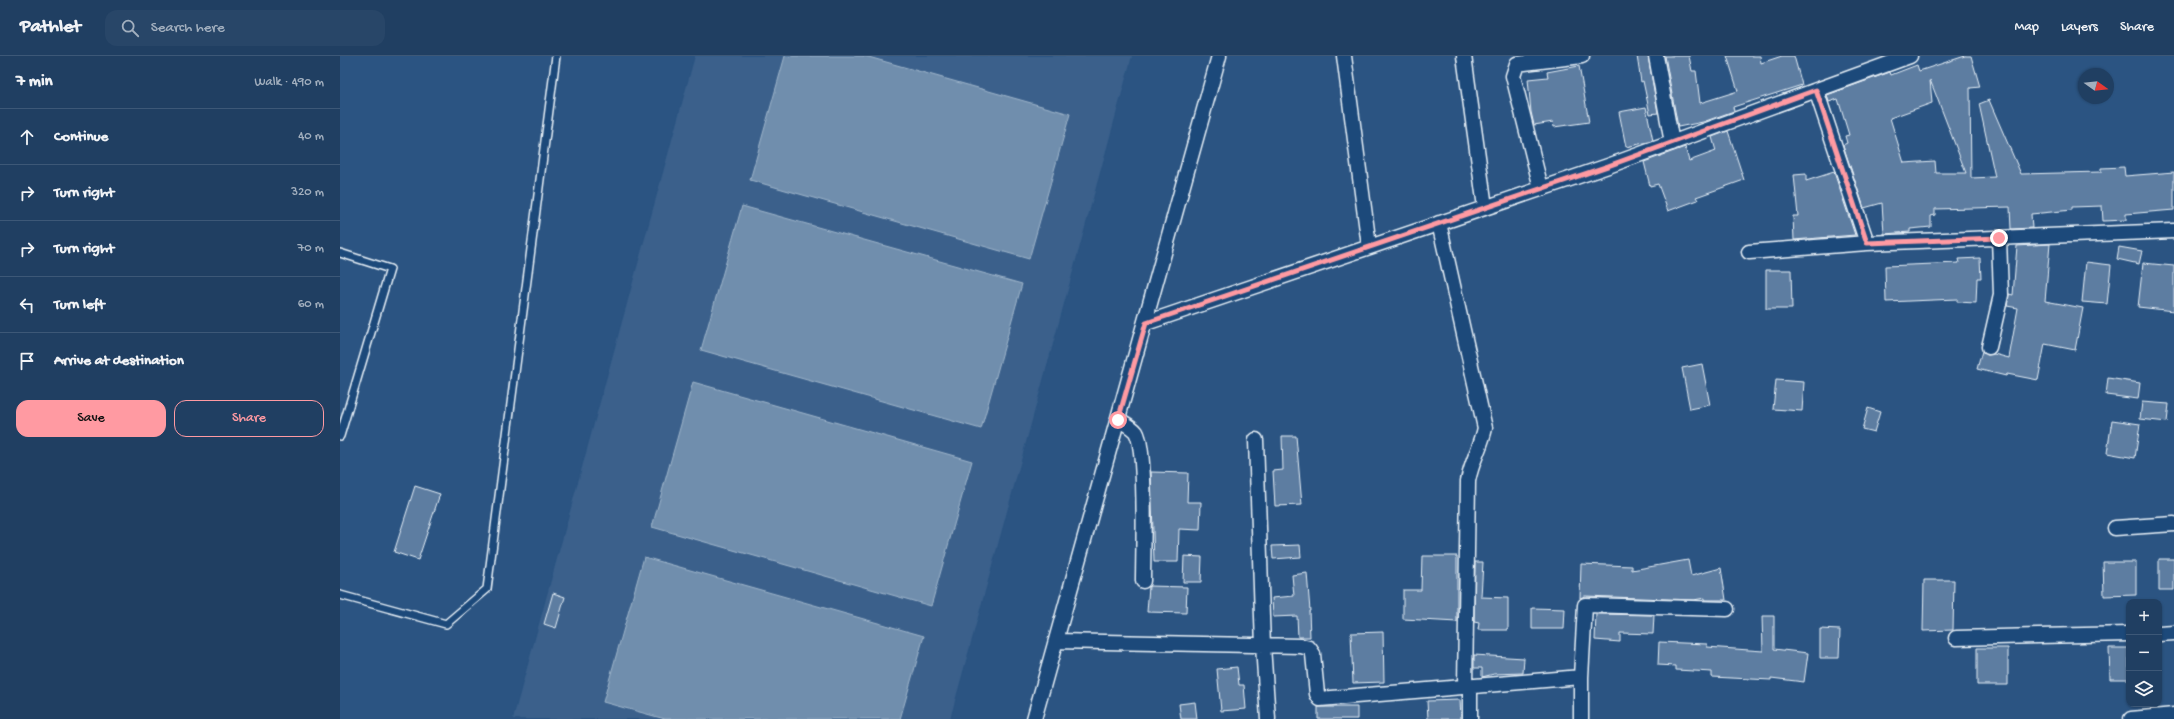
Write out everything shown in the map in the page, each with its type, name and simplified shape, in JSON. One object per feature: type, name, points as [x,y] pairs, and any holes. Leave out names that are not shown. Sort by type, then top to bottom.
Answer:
[{"type":"street","points":[[1034,719],[1146,323],[1219,56]]},
{"type":"street","points":[[1344,56],[1369,246]]},
{"type":"street","points":[[1464,56],[1485,207]]},
{"type":"street","points":[[1541,188],[1513,76],[1514,68],[1517,64],[1582,56]]},
{"type":"street","points":[[1656,56],[1672,143]]},
{"type":"street","points":[[1146,323],[1672,143],[1816,90],[1883,61],[1910,56]]},
{"type":"street","points":[[1816,90],[1867,243]]},
{"type":"street","points":[[1438,223],[1485,428],[1483,438],[1471,464],[1468,481],[1467,687],[1470,719]]},
{"type":"street","points":[[1749,252],[1867,243],[2174,231]]},
{"type":"street","points":[[1989,347],[2001,295],[1999,238]]},
{"type":"street","points":[[1118,420],[1135,432],[1140,442],[1142,467],[1143,581]]},
{"type":"street","points":[[1256,440],[1262,646],[1268,719]]},
{"type":"street","points":[[2115,528],[2174,524]]},
{"type":"street","points":[[1581,719],[1580,677],[1585,605],[1727,609]]},
{"type":"street","points":[[2162,634],[2174,633]]},
{"type":"street","points":[[1956,638],[2126,634]]},
{"type":"street","points":[[1056,641],[1309,648],[1313,654],[1317,694],[1320,699],[1580,677]]},
{"type":"street","points":[[2131,719],[2174,715]]},
{"type":"lane","points":[[340,595],[446,624],[487,589],[556,56]]},
{"type":"lane","points":[[340,253],[390,268],[340,436]]},
{"type":"shaded area","points":[[695,56],[1132,56],[950,719],[513,719]]},
{"type":"shaded area","points":[[785,56],[865,56],[1070,114],[1029,259],[750,180]]},
{"type":"shaded area","points":[[742,206],[1022,284],[981,429],[701,350]]},
{"type":"shaded area","points":[[693,382],[972,461],[931,606],[652,527]]},
{"type":"shaded area","points":[[644,557],[924,636],[900,719],[665,719],[603,702]]},
{"type":"building","points":[[1637,56],[1648,56],[1658,113],[1650,114],[1643,81],[1641,82]]},
{"type":"building","points":[[1665,56],[1689,56],[1692,71],[1696,71],[1700,103],[1738,91],[1727,56],[1760,56],[1761,63],[1782,56],[1794,56],[1802,85],[1733,107],[1734,111],[1703,122],[1678,127]]},
{"type":"building","points":[[1965,56],[1971,56],[1980,87],[1970,88],[1971,178],[1995,177],[1979,104],[1989,100],[2021,174],[2101,172],[2101,168],[2124,167],[2125,176],[2174,172],[2174,210],[2126,214],[2126,220],[2103,221],[2102,206],[2072,207],[2072,210],[2031,214],[2032,228],[2011,229],[2010,207],[1935,209],[1935,215],[1931,216],[1931,227],[1910,229],[1910,232],[1884,234],[1882,203],[1864,208],[1843,145],[1847,143],[1845,136],[1849,135],[1838,99],[1829,102],[1827,95],[1890,72],[1891,75],[1917,65],[1919,71]],"holes":[[[1930,80],[1966,173],[1936,173],[1935,161],[1904,163],[1890,118],[1932,103]]]},
{"type":"building","points":[[1579,66],[1589,122],[1554,127],[1553,122],[1534,125],[1531,112],[1528,79],[1548,77],[1547,72]]},
{"type":"building","points":[[1646,107],[1653,141],[1626,147],[1619,112]]},
{"type":"building","points":[[1728,131],[1744,180],[1696,197],[1698,200],[1668,211],[1658,184],[1650,186],[1644,162],[1685,147],[1689,161],[1716,151],[1712,137]]},
{"type":"building","points":[[1834,172],[1855,235],[1794,240],[1793,216],[1798,216],[1794,175],[1806,174],[1806,181]]},
{"type":"building","points":[[2050,244],[2045,301],[2083,308],[2075,350],[2045,344],[2038,380],[2007,374],[2006,376],[1977,369],[1982,351],[1987,355],[1994,354],[2009,358],[2018,308],[2007,306],[2009,294],[2013,295],[2017,246]]},
{"type":"building","points":[[2119,247],[2142,251],[2139,264],[2117,259]]},
{"type":"building","points":[[1980,258],[1981,278],[1977,278],[1976,303],[1957,302],[1957,299],[1886,302],[1885,266],[1959,263],[1958,259]]},
{"type":"building","points":[[2086,262],[2111,265],[2107,304],[2082,302]]},
{"type":"building","points":[[2143,263],[2174,266],[2174,311],[2138,307]]},
{"type":"building","points":[[1766,270],[1791,270],[1792,309],[1766,309]]},
{"type":"building","points":[[1702,364],[1710,405],[1690,409],[1682,368]]},
{"type":"building","points":[[2108,378],[2140,383],[2138,399],[2106,395]]},
{"type":"building","points":[[1776,380],[1804,382],[1802,411],[1773,409]]},
{"type":"building","points":[[2142,402],[2169,404],[2167,422],[2140,419]]},
{"type":"building","points":[[1868,408],[1880,412],[1874,432],[1862,429]]},
{"type":"building","points":[[2112,420],[2140,424],[2135,458],[2107,453]]},
{"type":"building","points":[[1282,436],[1296,436],[1302,505],[1275,506],[1273,471],[1283,470]]},
{"type":"building","points":[[1151,472],[1188,473],[1187,502],[1201,502],[1200,530],[1179,529],[1178,562],[1154,562]]},
{"type":"building","points":[[415,486],[440,494],[418,560],[394,552]]},
{"type":"building","points":[[1300,545],[1301,557],[1273,559],[1272,546]]},
{"type":"building","points":[[1184,556],[1202,557],[1201,582],[1183,582]]},
{"type":"building","points":[[1422,556],[1457,556],[1457,622],[1403,619],[1403,590],[1421,590]]},
{"type":"building","points":[[2159,559],[2174,559],[2174,590],[2159,590]]},
{"type":"building","points":[[1688,560],[1691,576],[1721,568],[1726,600],[1704,600],[1704,598],[1694,600],[1585,596],[1580,598],[1581,564],[1632,566],[1632,570]]},
{"type":"building","points":[[1475,562],[1483,562],[1481,597],[1508,598],[1508,630],[1478,630],[1479,623],[1474,622]]},
{"type":"building","points":[[2103,562],[2136,562],[2136,595],[2104,596]]},
{"type":"building","points":[[1307,573],[1310,611],[1310,637],[1298,637],[1297,616],[1273,617],[1272,598],[1294,596],[1292,575]]},
{"type":"building","points":[[1924,580],[1954,580],[1953,630],[1923,631]]},
{"type":"building","points":[[1149,586],[1187,587],[1186,613],[1147,612]]},
{"type":"building","points":[[553,593],[565,597],[556,628],[544,624]]},
{"type":"building","points":[[1532,608],[1565,609],[1564,629],[1532,629]]},
{"type":"building","points":[[1596,614],[1654,615],[1653,634],[1620,633],[1620,642],[1595,640]]},
{"type":"building","points":[[1762,616],[1774,616],[1774,649],[1808,653],[1804,682],[1771,678],[1771,680],[1712,677],[1712,672],[1676,670],[1676,666],[1658,665],[1659,642],[1707,644],[1707,647],[1763,651]]},
{"type":"building","points":[[1820,629],[1840,630],[1839,658],[1820,658]]},
{"type":"building","points":[[1383,632],[1384,682],[1353,683],[1351,633]]},
{"type":"building","points":[[1977,648],[2008,648],[2008,685],[1977,685]]},
{"type":"building","points":[[2109,648],[2126,648],[2126,679],[2110,679]]},
{"type":"building","points":[[1474,655],[1524,658],[1523,673],[1494,674],[1482,677],[1482,668],[1474,668]]},
{"type":"building","points":[[1237,667],[1239,685],[1244,685],[1246,709],[1221,711],[1217,669]]},
{"type":"building","points":[[1460,700],[1461,719],[1428,719],[1427,701]]},
{"type":"building","points":[[1195,702],[1197,719],[1181,719],[1179,704]]},
{"type":"building","points":[[1318,707],[1357,707],[1357,719],[1318,719]]},
{"type":"route","points":[[1118,420],[1146,323],[1608,166],[1816,90],[1867,243],[1999,238]]}]
